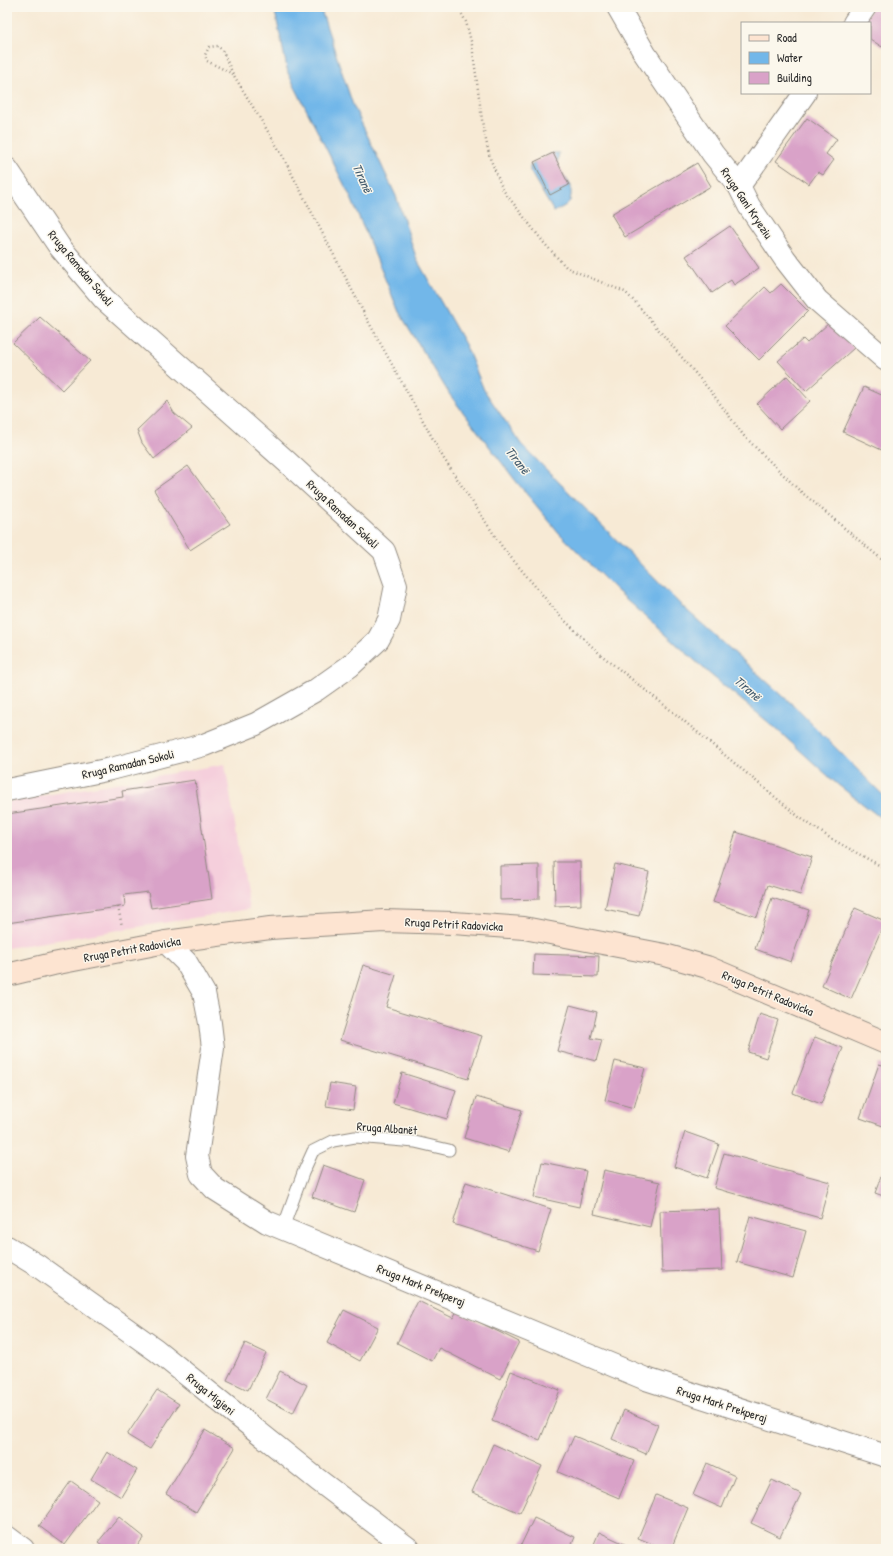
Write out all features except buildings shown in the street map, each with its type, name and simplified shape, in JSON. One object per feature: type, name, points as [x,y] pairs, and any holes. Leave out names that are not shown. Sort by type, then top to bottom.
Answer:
[{"type":"main road","name":"Rruga Petrit Radovicka","points":[[7,975],[53,964],[166,942],[270,928],[384,921],[453,923],[524,928],[666,955],[707,968],[886,1043]]},
{"type":"street","name":"Rruga Gani Kryeziu","points":[[618,7],[645,54],[713,154],[739,186],[749,206],[786,259],[818,300],[886,360]]},
{"type":"street","points":[[855,22],[865,7]]},
{"type":"street","points":[[739,186],[803,94]]},
{"type":"street","name":"Rruga Ramadan Sokoli","points":[[7,170],[59,246],[104,299],[286,461],[384,551],[396,585],[389,620],[378,640],[350,666],[316,690],[256,724],[197,747],[111,769],[7,790]]},
{"type":"street","name":"Rruga Mark Prekperaj","points":[[166,942],[186,962],[204,993],[210,1023],[213,1048],[197,1156],[201,1174],[215,1189],[267,1222],[646,1379],[886,1456]]},
{"type":"street","name":"Rruga Migjeni","points":[[7,1247],[38,1266],[156,1350],[318,1480],[409,1549]]},
{"type":"street","points":[[7,1537],[23,1549]]},
{"type":"lane","name":"Rruga Albanët","points":[[283,1228],[313,1151],[333,1141],[355,1137],[415,1142],[448,1150]]},
{"type":"path","points":[[458,7],[466,22],[472,45],[483,127],[490,158],[503,190],[544,243],[567,268],[625,292],[712,393],[744,436],[799,490],[886,563]]},
{"type":"path","points":[[233,74],[207,61],[205,58],[205,52],[209,47],[214,45],[220,48],[233,74],[281,153],[367,319],[444,459],[502,548],[561,617],[600,654],[678,716],[799,817],[830,838],[886,868]]},
{"type":"path","points":[[118,907],[123,929]]},
{"type":"shaded area","points":[[225,764],[249,909],[7,948],[7,802]]},
{"type":"water","name":"Tiranë","points":[[274,7],[320,7],[353,105],[396,196],[417,260],[466,346],[484,390],[521,444],[682,606],[793,705],[886,798],[886,822],[837,784],[773,726],[711,675],[615,589],[560,534],[515,480],[450,395],[399,312],[351,198],[288,73]]},
{"type":"water","points":[[553,153],[559,153],[557,165],[571,186],[570,201],[554,212],[530,171],[530,166]]}]
